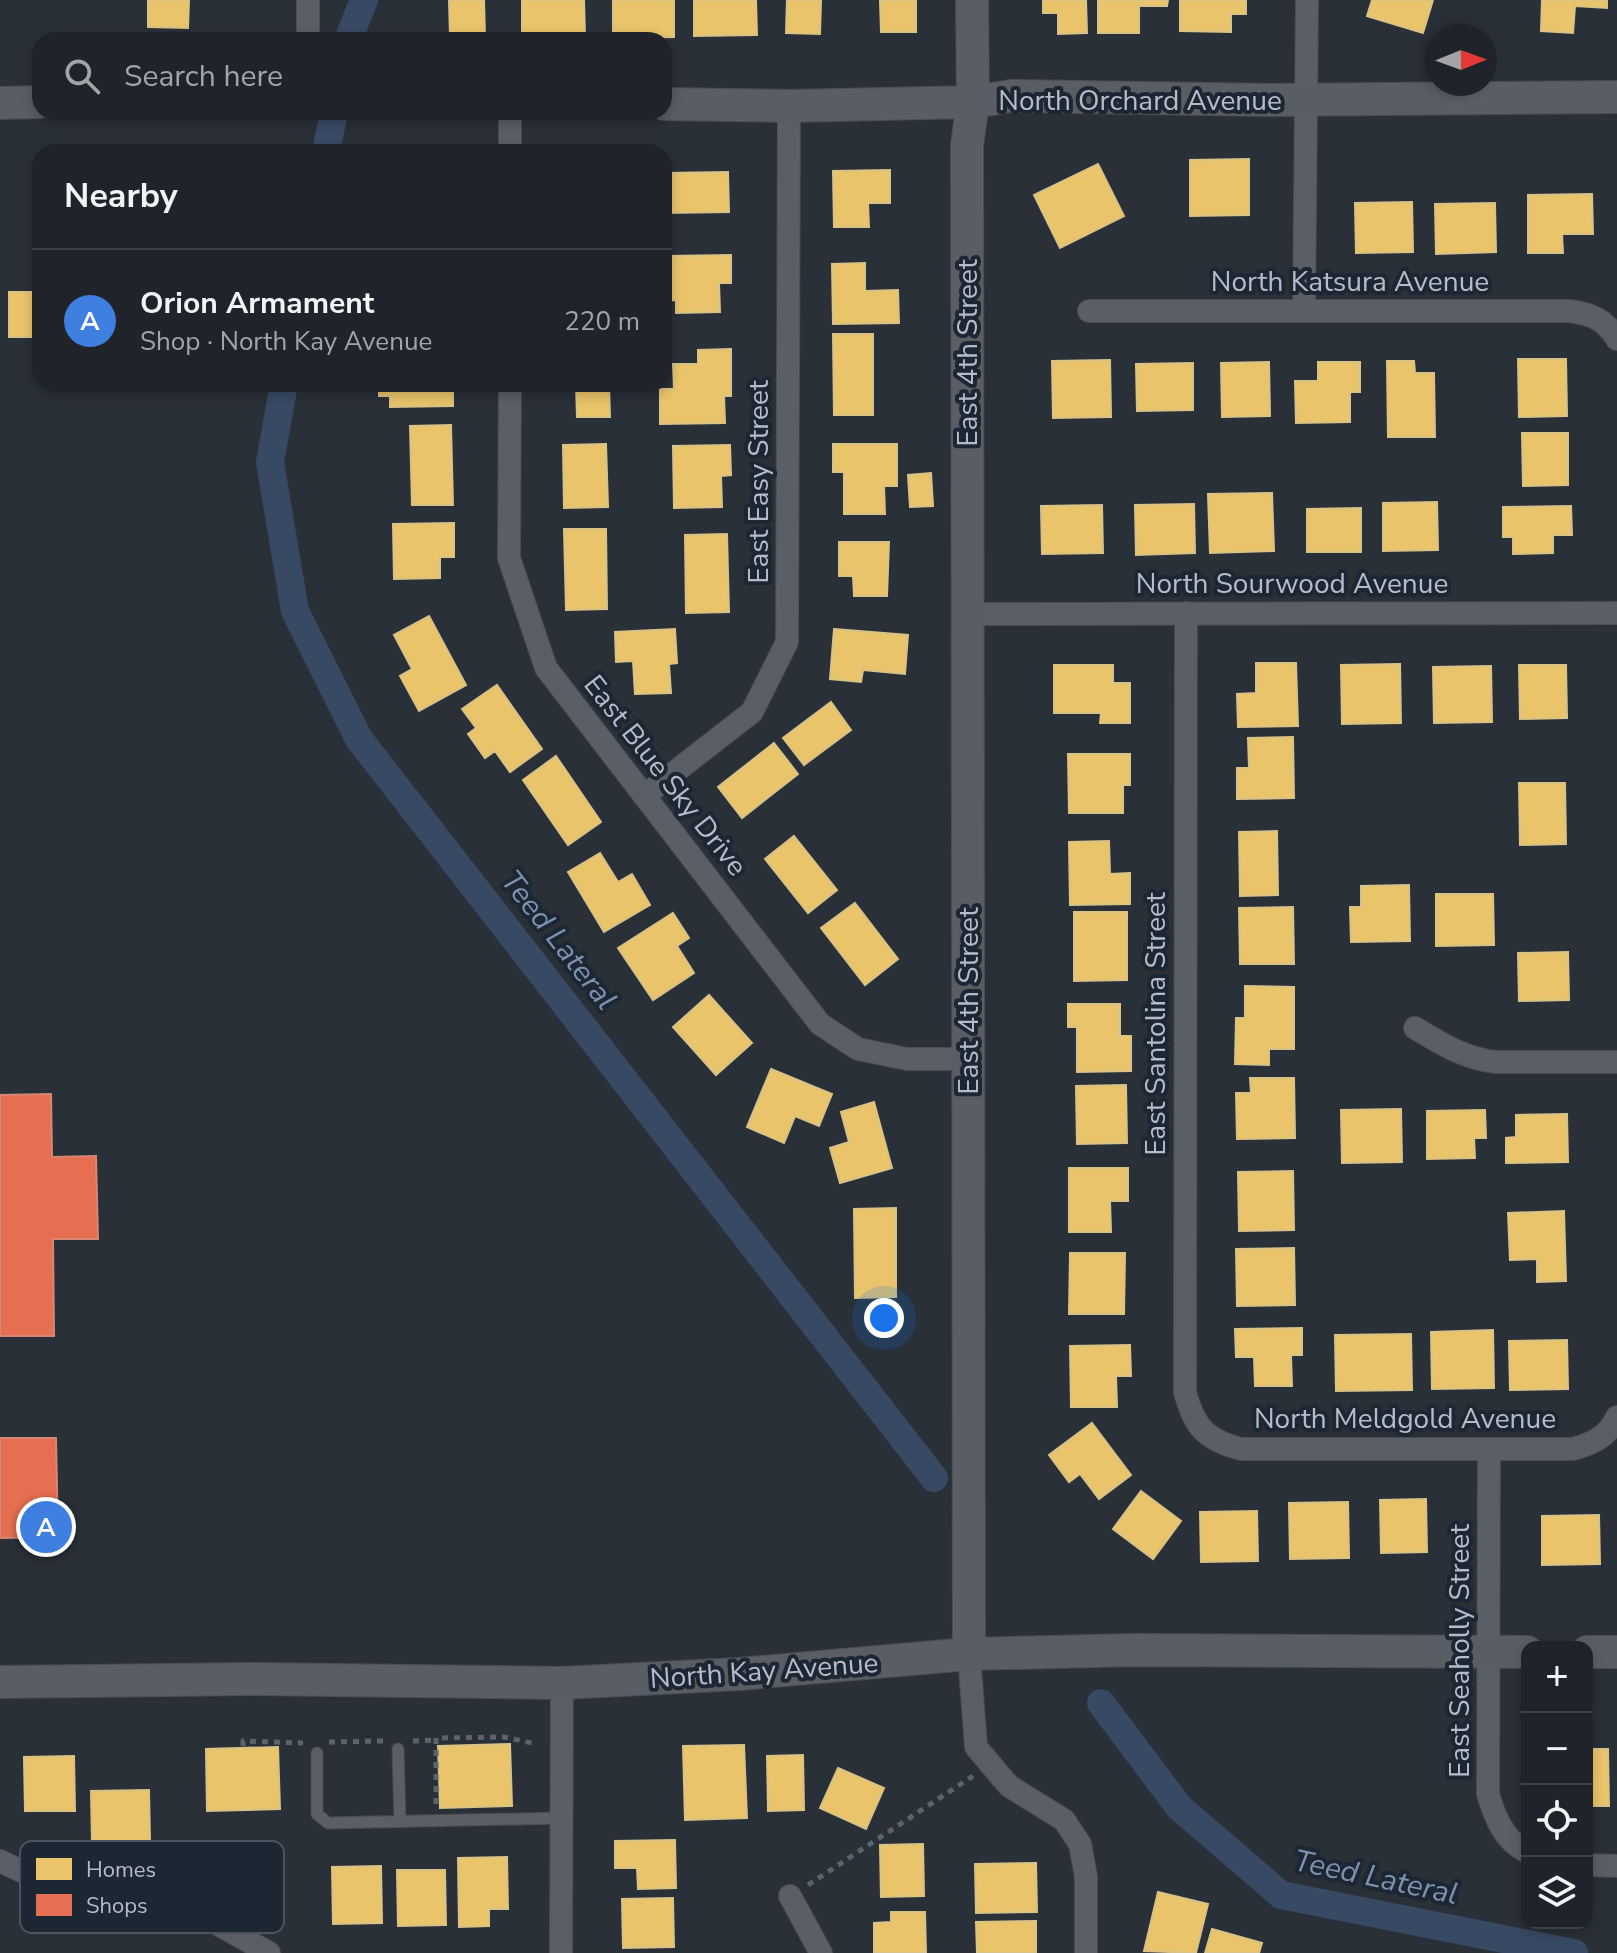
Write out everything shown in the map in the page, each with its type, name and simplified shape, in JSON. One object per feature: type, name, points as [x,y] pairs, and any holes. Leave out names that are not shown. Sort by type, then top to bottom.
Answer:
[{"type":"street","points":[[308,0],[308,32]]},
{"type":"street","name":"East 4th Street","points":[[972,0],[973,102],[967,145],[969,1654],[976,1747],[1009,1786],[1064,1820],[1080,1844],[1086,1877],[1086,1953]]},
{"type":"street","points":[[1304,311],[1307,0]]},
{"type":"street","name":"North Orchard Avenue","points":[[672,104],[789,106],[973,102],[1011,96],[1306,100],[1617,97]]},
{"type":"street","points":[[0,103],[32,102]]},
{"type":"street","name":"East Easy Street","points":[[644,796],[752,712],[787,642],[789,106]]},
{"type":"street","points":[[510,120],[510,144]]},
{"type":"street","name":"North Katsura Avenue","points":[[1089,311],[1569,311],[1590,314],[1613,332]]},
{"type":"street","name":"East Blue Sky Drive","points":[[510,392],[509,558],[546,668],[820,1024],[858,1049],[907,1059],[968,1059]]},
{"type":"street","name":"East Santolina Street","points":[[1186,613],[1185,1392],[1190,1412],[1201,1430]]},
{"type":"street","name":"North Sourwood Avenue","points":[[968,614],[1617,613]]},
{"type":"street","points":[[1415,1028],[1458,1054],[1476,1060],[1617,1062]]},
{"type":"street","name":"North Meldgold Avenue","points":[[1201,1430],[1220,1443],[1241,1449],[1573,1449],[1591,1443],[1613,1425]]},
{"type":"street","name":"East Seaholly Street","points":[[1489,1449],[1488,1794],[1497,1822],[1521,1848]]},
{"type":"street","name":"North Kay Avenue","points":[[0,1682],[251,1679],[562,1683],[739,1674],[969,1654],[1136,1650],[1521,1652]]},
{"type":"street","points":[[1593,1652],[1617,1652]]},
{"type":"street","points":[[561,1953],[562,1683]]},
{"type":"street","points":[[0,1861],[20,1870]]},
{"type":"street","points":[[1593,1865],[1617,1866]]},
{"type":"street","points":[[790,1896],[821,1953]]},
{"type":"street","points":[[234,1933],[269,1953]]},
{"type":"lane","points":[[397,1744],[400,1822]]},
{"type":"lane","points":[[314,1748],[317,1814],[328,1823],[561,1818]]},
{"type":"path","points":[[327,1742],[397,1744],[436,1738],[504,1737],[532,1743]]},
{"type":"path","points":[[436,1740],[436,1810]]},
{"type":"path","points":[[243,1746],[243,1741],[314,1748]]},
{"type":"path","points":[[790,1896],[991,1765]]},
{"type":"building: Homes","points":[[148,0],[189,0],[188,28],[148,27]]},
{"type":"building: Homes","points":[[449,0],[484,0],[485,32],[450,32]]},
{"type":"building: Homes","points":[[522,0],[584,0],[585,32],[522,32]]},
{"type":"building: Homes","points":[[613,0],[674,0],[674,37],[672,32],[613,32]]},
{"type":"building: Homes","points":[[694,0],[756,0],[757,35],[694,36]]},
{"type":"building: Homes","points":[[787,0],[821,0],[820,34],[786,33]]},
{"type":"building: Homes","points":[[880,0],[916,0],[916,32],[881,32]]},
{"type":"building: Homes","points":[[1043,0],[1086,0],[1087,33],[1058,34],[1058,13],[1043,13]]},
{"type":"building: Homes","points":[[1098,0],[1168,0],[1167,6],[1139,6],[1139,33],[1098,33]]},
{"type":"building: Homes","points":[[1180,0],[1246,0],[1246,14],[1231,14],[1231,32],[1180,31]]},
{"type":"building: Homes","points":[[1372,0],[1433,0],[1423,33],[1367,16]]},
{"type":"building: Homes","points":[[1542,0],[1607,0],[1607,8],[1575,6],[1573,33],[1541,31]]},
{"type":"building: Homes","points":[[1249,159],[1249,215],[1190,216],[1190,160]]},
{"type":"building: Homes","points":[[1098,164],[1124,216],[1060,248],[1034,195]]},
{"type":"building: Homes","points":[[890,170],[890,203],[868,203],[869,227],[834,227],[833,171]]},
{"type":"building: Homes","points":[[728,172],[729,212],[672,213],[672,173]]},
{"type":"building: Homes","points":[[1592,194],[1593,234],[1562,234],[1563,253],[1528,253],[1528,195]]},
{"type":"building: Homes","points":[[1412,202],[1413,252],[1356,253],[1355,203]]},
{"type":"building: Homes","points":[[1495,203],[1496,252],[1436,254],[1435,204]]},
{"type":"building: Homes","points":[[731,255],[731,283],[719,283],[720,312],[676,313],[676,300],[672,300],[672,256]]},
{"type":"building: Homes","points":[[865,263],[865,291],[898,290],[899,323],[833,324],[832,264]]},
{"type":"building: Homes","points":[[9,292],[32,292],[32,337],[9,337]]},
{"type":"building: Homes","points":[[833,334],[873,334],[873,415],[834,415]]},
{"type":"building: Homes","points":[[731,349],[731,396],[724,396],[725,423],[660,424],[660,392],[672,392],[674,389],[673,364],[698,364],[698,350]]},
{"type":"building: Homes","points":[[1518,359],[1566,359],[1567,416],[1519,417]]},
{"type":"building: Homes","points":[[1110,360],[1111,417],[1053,418],[1052,361]]},
{"type":"building: Homes","points":[[1387,361],[1414,361],[1415,373],[1434,373],[1435,437],[1388,437]]},
{"type":"building: Homes","points":[[1269,362],[1270,416],[1222,417],[1221,363]]},
{"type":"building: Homes","points":[[1318,362],[1360,362],[1360,392],[1350,392],[1350,422],[1296,423],[1295,381],[1318,381]]},
{"type":"building: Homes","points":[[1193,363],[1193,410],[1137,411],[1136,364]]},
{"type":"building: Homes","points":[[379,392],[453,392],[453,406],[390,407],[390,396],[379,396]]},
{"type":"building: Homes","points":[[576,392],[609,392],[610,417],[577,417]]},
{"type":"building: Homes","points":[[451,425],[453,505],[412,505],[410,426]]},
{"type":"building: Homes","points":[[1522,433],[1568,433],[1568,485],[1523,486]]},
{"type":"building: Homes","points":[[606,444],[608,507],[564,508],[563,445]]},
{"type":"building: Homes","points":[[833,444],[897,444],[897,486],[884,486],[885,514],[844,514],[844,472],[833,472]]},
{"type":"building: Homes","points":[[730,445],[731,475],[721,476],[722,507],[674,508],[673,446]]},
{"type":"building: Homes","points":[[931,473],[933,506],[910,507],[908,475]]},
{"type":"building: Homes","points":[[1272,493],[1274,551],[1210,553],[1208,494]]},
{"type":"building: Homes","points":[[1437,502],[1438,550],[1383,551],[1383,503]]},
{"type":"building: Homes","points":[[1194,504],[1195,553],[1136,555],[1135,505]]},
{"type":"building: Homes","points":[[1102,505],[1103,553],[1042,554],[1041,506]]},
{"type":"building: Homes","points":[[1571,506],[1572,535],[1553,535],[1553,553],[1513,554],[1513,537],[1503,537],[1503,507]]},
{"type":"building: Homes","points":[[1361,508],[1361,552],[1307,552],[1307,509]]},
{"type":"building: Homes","points":[[454,523],[454,557],[440,557],[440,578],[394,579],[393,524]]},
{"type":"building: Homes","points":[[564,529],[606,529],[607,609],[566,610]]},
{"type":"building: Homes","points":[[727,534],[729,612],[686,613],[685,535]]},
{"type":"building: Homes","points":[[839,542],[889,542],[887,596],[854,596],[853,576],[839,576]]},
{"type":"building: Homes","points":[[429,616],[466,685],[419,711],[400,676],[412,669],[394,635]]},
{"type":"building: Homes","points":[[675,629],[677,663],[669,664],[671,693],[635,694],[633,661],[616,662],[615,632]]},
{"type":"building: Homes","points":[[834,629],[908,635],[905,674],[863,670],[861,682],[830,679]]},
{"type":"building: Homes","points":[[1256,663],[1296,663],[1298,726],[1238,727],[1237,694],[1256,693]]},
{"type":"building: Homes","points":[[1400,664],[1401,723],[1342,724],[1341,665]]},
{"type":"building: Homes","points":[[1054,665],[1113,665],[1113,683],[1130,683],[1130,723],[1100,723],[1101,713],[1054,713]]},
{"type":"building: Homes","points":[[1519,665],[1566,665],[1567,718],[1520,719]]},
{"type":"building: Homes","points":[[1491,666],[1492,722],[1434,723],[1433,667]]},
{"type":"building: Homes","points":[[497,685],[542,749],[510,772],[495,751],[485,758],[468,734],[476,728],[462,709]]},
{"type":"building: Homes","points":[[831,702],[851,730],[804,765],[783,738]]},
{"type":"building: Homes","points":[[1293,737],[1294,798],[1237,799],[1237,768],[1249,768],[1248,738]]},
{"type":"building: Homes","points":[[774,743],[798,774],[742,818],[718,787]]},
{"type":"building: Homes","points":[[1068,754],[1130,754],[1130,785],[1123,785],[1123,813],[1069,813]]},
{"type":"building: Homes","points":[[556,756],[601,822],[568,845],[523,780]]},
{"type":"building: Homes","points":[[1519,783],[1565,783],[1566,844],[1520,845]]},
{"type":"building: Homes","points":[[1277,831],[1278,895],[1240,896],[1239,832]]},
{"type":"building: Homes","points":[[794,836],[837,890],[808,913],[765,859]]},
{"type":"building: Homes","points":[[1109,841],[1110,874],[1130,873],[1130,904],[1070,905],[1069,842]]},
{"type":"building: Homes","points":[[600,853],[618,882],[632,874],[650,905],[604,932],[568,872]]},
{"type":"building: Homes","points":[[1409,885],[1410,941],[1351,942],[1350,907],[1361,907],[1361,886]]},
{"type":"building: Homes","points":[[1436,894],[1493,894],[1494,945],[1436,946]]},
{"type":"building: Homes","points":[[855,903],[898,959],[865,985],[821,928]]},
{"type":"building: Homes","points":[[1293,907],[1294,964],[1240,964],[1239,908]]},
{"type":"building: Homes","points":[[1074,912],[1127,912],[1127,980],[1074,981]]},
{"type":"building: Homes","points":[[673,913],[689,938],[677,946],[694,973],[653,1000],[618,948]]},
{"type":"building: Homes","points":[[1568,952],[1569,1000],[1519,1001],[1518,953]]},
{"type":"building: Homes","points":[[1245,986],[1294,987],[1294,1049],[1269,1049],[1269,1065],[1235,1064],[1236,1018],[1245,1018]]},
{"type":"building: Homes","points":[[709,995],[752,1043],[716,1075],[673,1027]]},
{"type":"building: Homes","points":[[1068,1004],[1120,1004],[1120,1036],[1131,1036],[1131,1071],[1077,1072],[1077,1027],[1068,1027]]},
{"type":"building: Homes","points":[[771,1069],[832,1094],[819,1126],[795,1116],[784,1143],[747,1127]]},
{"type":"building: Homes","points":[[1250,1078],[1294,1078],[1295,1138],[1237,1139],[1236,1093],[1251,1093]]},
{"type":"building: Homes","points":[[1126,1085],[1127,1143],[1077,1144],[1076,1086]]},
{"type":"building: Homes","points":[[874,1102],[892,1168],[840,1183],[830,1148],[849,1142],[841,1112]]},
{"type":"building: Homes","points":[[1401,1109],[1402,1162],[1342,1163],[1341,1110]]},
{"type":"building: Homes","points":[[1485,1110],[1486,1138],[1474,1138],[1475,1158],[1427,1159],[1427,1111]]},
{"type":"building: Homes","points":[[1567,1114],[1568,1162],[1506,1163],[1506,1138],[1516,1137],[1516,1115]]},
{"type":"building: Homes","points":[[1069,1168],[1128,1168],[1128,1201],[1110,1201],[1111,1232],[1069,1232]]},
{"type":"building: Homes","points":[[1293,1171],[1294,1230],[1239,1231],[1238,1172]]},
{"type":"building: Homes","points":[[896,1208],[896,1297],[855,1298],[854,1209]]},
{"type":"building: Homes","points":[[1564,1211],[1566,1281],[1537,1282],[1537,1259],[1510,1260],[1508,1213]]},
{"type":"building: Homes","points":[[1294,1248],[1295,1305],[1237,1306],[1236,1249]]},
{"type":"building: Homes","points":[[1070,1253],[1125,1253],[1124,1314],[1069,1314]]},
{"type":"building: Homes","points":[[1302,1328],[1302,1355],[1291,1355],[1292,1386],[1255,1386],[1254,1357],[1236,1357],[1235,1329]]},
{"type":"building: Homes","points":[[1493,1330],[1494,1388],[1432,1389],[1431,1332]]},
{"type":"building: Homes","points":[[1411,1334],[1412,1390],[1336,1391],[1335,1335]]},
{"type":"building: Homes","points":[[1567,1340],[1568,1389],[1510,1390],[1509,1341]]},
{"type":"building: Homes","points":[[1130,1345],[1131,1376],[1116,1376],[1117,1407],[1071,1407],[1070,1346]]},
{"type":"building: Homes","points":[[1092,1423],[1131,1475],[1099,1499],[1080,1474],[1069,1482],[1049,1455]]},
{"type":"building: Homes","points":[[1141,1491],[1181,1521],[1153,1559],[1113,1529]]},
{"type":"building: Homes","points":[[1426,1499],[1427,1552],[1381,1553],[1380,1500]]},
{"type":"building: Homes","points":[[1348,1502],[1349,1558],[1290,1559],[1289,1503]]},
{"type":"building: Homes","points":[[1257,1511],[1258,1561],[1201,1562],[1200,1512]]},
{"type":"building: Homes","points":[[1599,1515],[1600,1564],[1542,1565],[1542,1516]]},
{"type":"building: Homes","points":[[510,1744],[512,1806],[440,1808],[438,1746]]},
{"type":"building: Homes","points":[[744,1745],[747,1818],[685,1820],[683,1746]]},
{"type":"building: Homes","points":[[278,1747],[280,1809],[207,1811],[206,1749]]},
{"type":"building: Homes","points":[[1593,1749],[1608,1749],[1609,1806],[1593,1806]]},
{"type":"building: Homes","points":[[803,1755],[804,1810],[768,1811],[767,1756]]},
{"type":"building: Homes","points":[[74,1756],[75,1811],[25,1811],[24,1757]]},
{"type":"building: Homes","points":[[838,1768],[884,1788],[866,1829],[820,1808]]},
{"type":"building: Homes","points":[[149,1790],[150,1841],[92,1841],[91,1791]]},
{"type":"building: Homes","points":[[675,1840],[676,1888],[638,1889],[637,1868],[615,1868],[615,1841]]},
{"type":"building: Homes","points":[[923,1844],[924,1896],[881,1897],[880,1845]]},
{"type":"building: Homes","points":[[507,1857],[508,1909],[489,1909],[489,1926],[459,1927],[458,1858]]},
{"type":"building: Homes","points":[[1036,1863],[1037,1912],[976,1913],[975,1864]]},
{"type":"building: Homes","points":[[381,1866],[382,1923],[333,1924],[332,1867]]},
{"type":"building: Homes","points":[[397,1870],[445,1870],[446,1925],[398,1926]]},
{"type":"building: Homes","points":[[1158,1892],[1208,1904],[1196,1953],[1144,1951]]},
{"type":"building: Homes","points":[[673,1898],[674,1947],[623,1948],[622,1899]]},
{"type":"building: Homes","points":[[891,1912],[925,1912],[926,1953],[874,1953],[874,1923],[891,1922]]},
{"type":"building: Homes","points":[[1036,1921],[1036,1953],[977,1953],[976,1922]]},
{"type":"building: Homes","points":[[1212,1929],[1262,1943],[1259,1953],[1205,1953]]},
{"type":"building: Shops","points":[[51,1094],[52,1157],[96,1156],[98,1239],[53,1239],[54,1336],[0,1336],[0,1095]]},
{"type":"building: Shops","points":[[0,1438],[56,1438],[58,1537],[0,1538]]},
{"type":"waterway","name":"Teed Lateral","points":[[351,32],[364,0]]},
{"type":"waterway","name":"Teed Lateral","points":[[328,144],[332,120]]},
{"type":"waterway","name":"Teed Lateral","points":[[283,392],[270,462],[295,611],[359,739],[934,1478]]},
{"type":"waterway","name":"Teed Lateral","points":[[1101,1703],[1179,1807],[1281,1895],[1574,1953]]},
{"type":"place","name":"Orion Armament","points":[[46,1527]]}]
